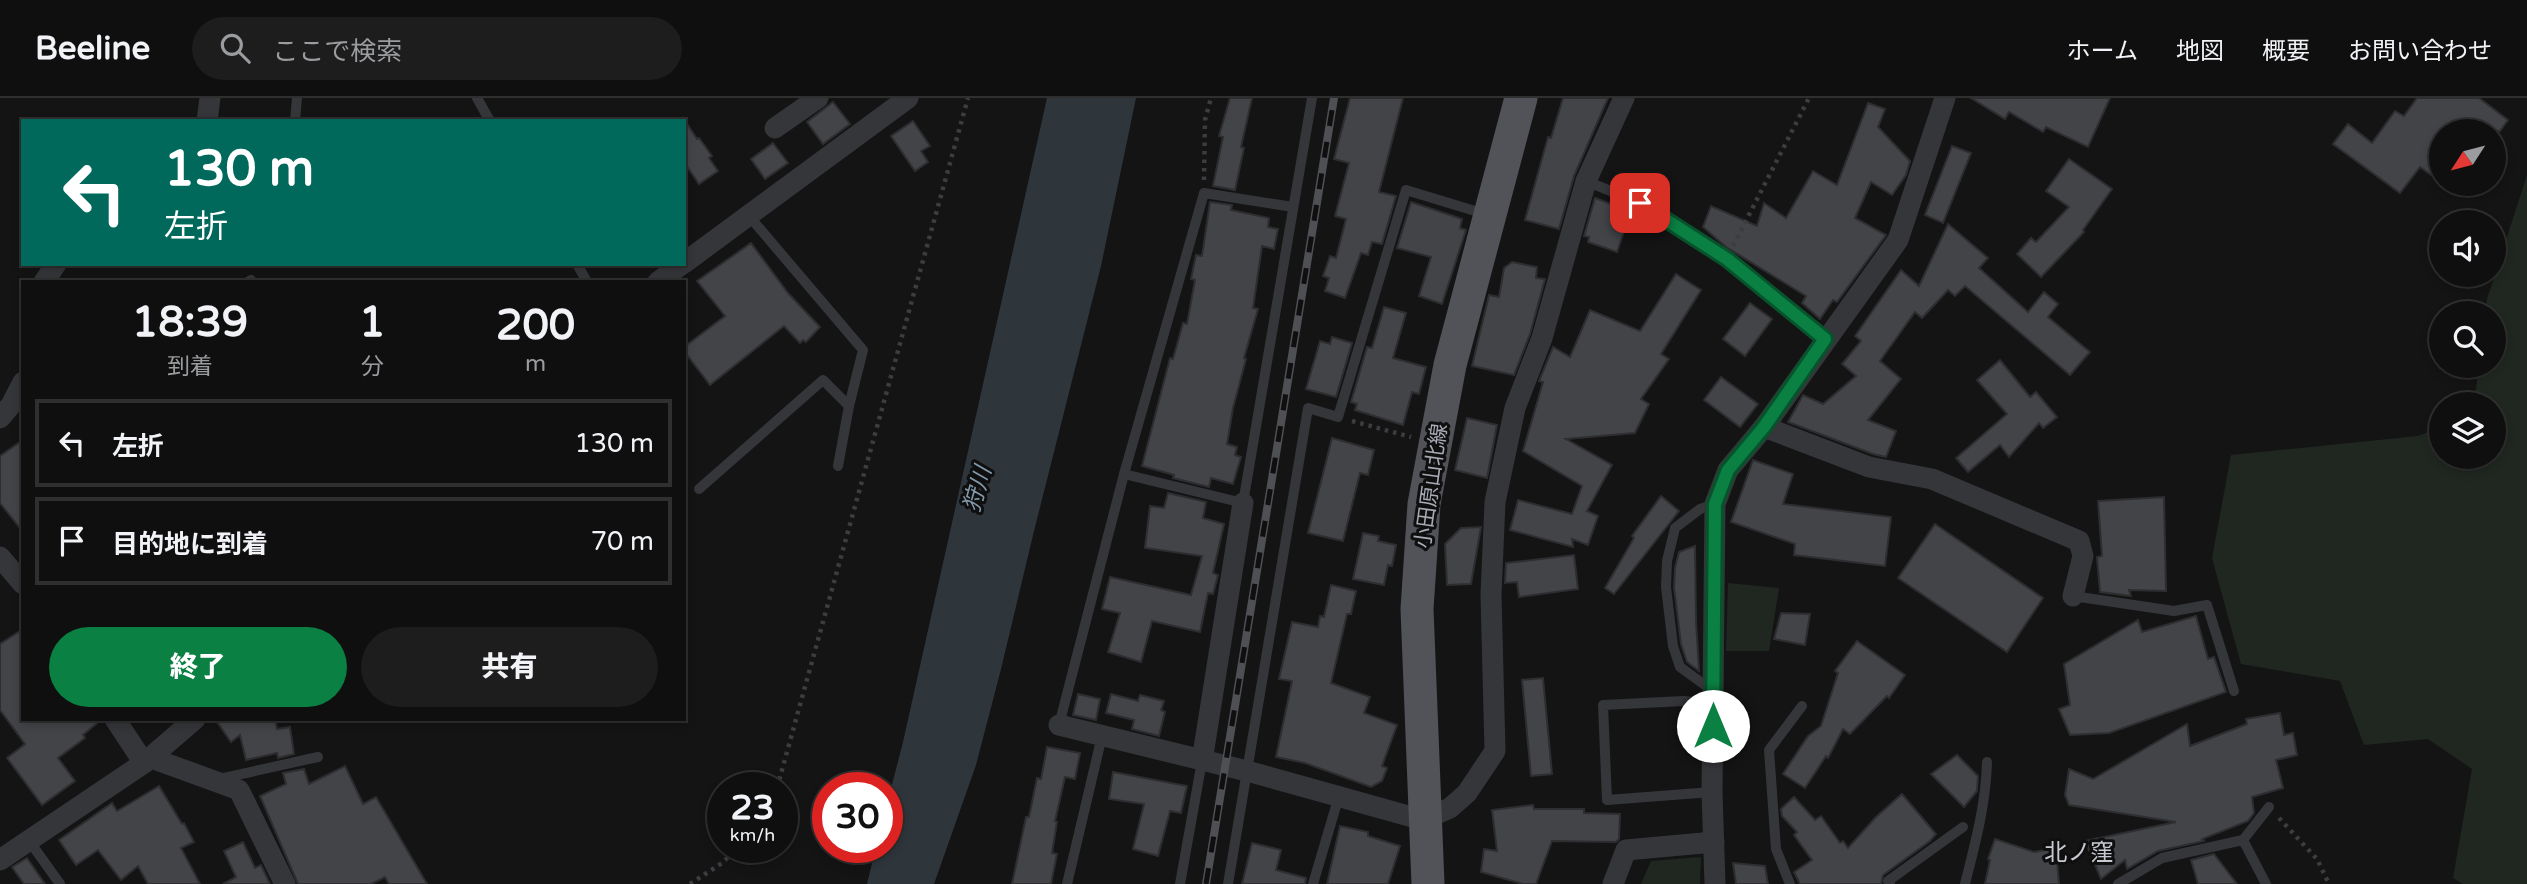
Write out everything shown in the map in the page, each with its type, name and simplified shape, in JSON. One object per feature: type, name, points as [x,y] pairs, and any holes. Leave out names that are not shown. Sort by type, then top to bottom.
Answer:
[{"type":"main road","name":"小田原山北線","points":[[1428,884],[1423,820],[1417,608],[1424,504],[1450,365],[1521,98]]},
{"type":"street","points":[[207,119],[210,98]]},
{"type":"street","points":[[775,128],[818,98]]},
{"type":"street","points":[[686,261],[908,98]]},
{"type":"street","points":[[1059,725],[1247,771],[1423,820],[1450,808],[1467,793],[1495,751],[1491,595],[1495,502],[1515,408],[1542,338],[1586,181],[1624,98]]},
{"type":"street","points":[[1715,884],[1712,792],[1715,504],[1728,470],[1764,427],[1898,240],[1945,98]]},
{"type":"street","points":[[661,280],[679,266]]},
{"type":"street","points":[[0,418],[11,405],[21,386]]},
{"type":"street","points":[[1764,427],[1870,467],[1932,479],[2079,541],[2082,556],[2073,596]]},
{"type":"street","points":[[1202,761],[1243,503]]},
{"type":"street","points":[[0,557],[21,581]]},
{"type":"street","points":[[118,721],[147,760],[239,790],[285,884]]},
{"type":"street","points":[[0,860],[147,760],[193,721]]},
{"type":"street","points":[[1613,884],[1626,850],[1714,842]]},
{"type":"lane","points":[[295,119],[297,98]]},
{"type":"lane","points":[[477,98],[489,119]]},
{"type":"lane","points":[[1124,474],[1243,503],[1312,98]]},
{"type":"lane","points":[[1586,181],[1640,203],[1727,259],[1825,339]]},
{"type":"lane","points":[[1228,884],[1308,408],[1338,417],[1406,190],[1491,215]]},
{"type":"lane","points":[[1059,725],[1124,474],[1204,193],[1293,207]]},
{"type":"lane","points":[[749,216],[863,350],[838,466]]},
{"type":"lane","points":[[699,489],[823,380],[849,406]]},
{"type":"lane","points":[[1713,698],[1680,667],[1673,646],[1666,587],[1667,561],[1675,528],[1700,509],[1715,504]]},
{"type":"lane","points":[[2073,596],[2174,611],[2207,606],[2234,691]]},
{"type":"lane","points":[[1712,792],[1607,800],[1603,705],[1713,698]]},
{"type":"lane","points":[[1790,884],[1776,849],[1769,750],[1802,706]]},
{"type":"lane","points":[[1068,884],[1102,736]]},
{"type":"lane","points":[[213,780],[318,757]]},
{"type":"lane","points":[[1181,884],[1202,761]]},
{"type":"lane","points":[[1965,884],[1987,785],[1987,762]]},
{"type":"lane","points":[[1312,884],[1339,796]]},
{"type":"lane","points":[[2118,884],[2162,858],[2243,840],[2269,807]]},
{"type":"lane","points":[[1890,884],[1888,881],[1963,827]]},
{"type":"lane","points":[[2243,840],[2266,884]]},
{"type":"lane","points":[[30,842],[60,884]]},
{"type":"path","points":[[781,772],[968,98]]},
{"type":"path","points":[[1204,193],[1205,120],[1212,98]]},
{"type":"path","points":[[1727,259],[1809,98]]},
{"type":"path","points":[[1338,417],[1435,444]]},
{"type":"path","points":[[2269,807],[2318,859],[2329,884]]},
{"type":"path","points":[[690,884],[722,863]]},
{"type":"shaded area","points":[[2527,175],[2527,884],[2463,884],[2453,878],[2472,769],[2428,739],[2364,745],[2340,681],[2241,664],[2212,558],[2231,455],[2418,436],[2429,432],[2429,469],[2506,469],[2506,392],[2476,392],[2477,378],[2506,378],[2506,301],[2487,301],[2491,287],[2506,287],[2506,240]]},
{"type":"shaded area","points":[[1728,583],[1779,588],[1769,651],[1726,651]]},
{"type":"shaded area","points":[[1701,857],[1700,884],[1641,884],[1651,861]]},
{"type":"water","name":"狩川","points":[[1047,98],[1136,98],[1101,266],[976,765],[934,884],[867,884],[872,863],[903,863],[903,772],[895,772]]},
{"type":"building","points":[[1230,98],[1252,98],[1235,190],[1213,186],[1223,137],[1219,136]]},
{"type":"building","points":[[1350,98],[1403,98],[1379,192],[1396,196],[1382,244],[1372,242],[1368,255],[1361,253],[1345,298],[1325,291],[1329,278],[1323,276],[1330,256],[1336,258],[1346,219],[1335,216],[1349,163],[1334,159]]},
{"type":"building","points":[[1563,98],[1608,98],[1574,176],[1559,229],[1525,220],[1548,137],[1551,138]]},
{"type":"building","points":[[1971,98],[2110,98],[2088,147],[2046,127],[2043,132],[2009,112],[2005,119]]},
{"type":"building","points":[[2417,98],[2479,98],[2508,120],[2506,123],[2506,119],[2429,119],[2429,173],[2420,167],[2400,193],[2333,144],[2348,124],[2372,143],[2395,111],[2404,116]]},
{"type":"building","points":[[833,102],[850,124],[823,144],[807,122]]},
{"type":"building","points":[[1868,103],[1885,109],[1878,127],[1910,161],[1906,175],[1892,195],[1871,182],[1855,218],[1886,235],[1837,302],[1833,300],[1820,319],[1802,303],[1806,296],[1726,247],[1703,227],[1711,206],[1757,226],[1764,203],[1786,218],[1813,171],[1837,185]]},
{"type":"building","points":[[913,121],[930,146],[921,151],[928,162],[915,171],[891,136]]},
{"type":"building","points":[[686,122],[712,156],[709,158],[718,171],[699,184],[686,165]]},
{"type":"building","points":[[773,143],[788,163],[765,179],[751,159]]},
{"type":"building","points":[[1952,146],[1971,153],[1943,223],[1925,215]]},
{"type":"building","points":[[2069,159],[2112,189],[2084,232],[2041,277],[2017,254],[2031,238],[2036,242],[2069,207],[2046,191]]},
{"type":"building","points":[[1595,198],[1631,211],[1617,252],[1588,242],[1589,237],[1584,236]]},
{"type":"building","points":[[1210,202],[1232,205],[1231,210],[1269,218],[1268,227],[1278,229],[1274,249],[1262,246],[1253,308],[1258,309],[1244,358],[1246,359],[1227,444],[1237,447],[1235,455],[1241,457],[1233,484],[1211,478],[1209,487],[1173,478],[1174,475],[1142,466],[1170,358],[1173,359],[1183,323],[1187,324],[1195,280],[1191,279],[1196,255],[1202,256]]},
{"type":"building","points":[[1411,202],[1462,219],[1460,228],[1466,230],[1442,304],[1419,296],[1431,257],[1397,248]]},
{"type":"building","points":[[1948,224],[1988,258],[1979,268],[2028,312],[2044,292],[2058,304],[2048,317],[2090,352],[2070,375],[1965,286],[1955,296],[1948,290],[1922,318],[1915,312],[1880,361],[1901,379],[1868,420],[1896,431],[1886,457],[1788,422],[1803,395],[1823,404],[1856,376],[1842,364],[1861,341],[1855,336],[1901,270],[1919,286]]},
{"type":"building","points":[[751,243],[788,293],[820,327],[806,342],[803,340],[800,343],[784,326],[710,385],[686,354],[686,345],[725,316],[697,281]]},
{"type":"building","points":[[1512,262],[1537,267],[1536,278],[1545,279],[1530,334],[1514,375],[1472,366],[1489,295],[1499,297],[1504,268]]},
{"type":"building","points":[[1676,274],[1701,290],[1661,354],[1669,359],[1641,399],[1649,404],[1635,433],[1566,439],[1612,465],[1587,511],[1598,516],[1588,545],[1572,539],[1573,547],[1510,530],[1518,500],[1572,514],[1582,486],[1523,451],[1543,382],[1539,381],[1553,347],[1570,357],[1590,310],[1640,331]]},
{"type":"building","points":[[1750,303],[1772,319],[1745,356],[1723,339]]},
{"type":"building","points":[[1384,307],[1406,313],[1393,358],[1426,367],[1419,394],[1412,392],[1403,425],[1355,410],[1357,404],[1351,402],[1367,347],[1372,348]]},
{"type":"building","points":[[1332,337],[1352,343],[1336,397],[1306,389],[1320,341],[1330,344]]},
{"type":"building","points":[[2000,360],[2030,397],[2036,392],[2057,417],[2043,428],[2039,423],[2009,457],[2000,445],[1968,472],[1956,458],[2007,414],[1977,380]]},
{"type":"building","points":[[1721,377],[1758,404],[1740,427],[1704,400]]},
{"type":"building","points":[[1467,418],[1497,425],[1487,478],[1455,470]]},
{"type":"building","points":[[1332,438],[1374,450],[1368,475],[1360,473],[1343,541],[1308,533]]},
{"type":"building","points":[[21,441],[21,529],[0,503],[0,456]]},
{"type":"building","points":[[1753,460],[1793,474],[1783,504],[1891,517],[1885,566],[1794,555],[1795,544],[1731,522]]},
{"type":"building","points":[[1168,493],[1206,502],[1203,518],[1224,524],[1213,573],[1218,575],[1213,594],[1208,593],[1200,632],[1152,621],[1141,662],[1108,652],[1120,613],[1102,609],[1110,577],[1191,595],[1202,556],[1145,548],[1150,506],[1164,508]]},
{"type":"building","points":[[1661,496],[1679,511],[1614,594],[1605,588],[1634,538],[1632,536]]},
{"type":"building","points":[[2164,497],[2166,591],[2129,590],[2131,596],[2100,592],[2097,557],[2102,556],[2098,501]]},
{"type":"building","points":[[1935,524],[2043,598],[2007,652],[1898,578]]},
{"type":"building","points":[[1481,527],[1471,584],[1447,585],[1445,544],[1461,528]]},
{"type":"building","points":[[1363,533],[1379,536],[1378,541],[1396,545],[1392,566],[1388,565],[1384,585],[1353,579]]},
{"type":"building","points":[[1695,546],[1699,671],[1687,662],[1681,644],[1674,587],[1679,552]]},
{"type":"building","points":[[1574,555],[1578,589],[1519,597],[1517,582],[1505,583],[1506,563]]},
{"type":"building","points":[[1331,585],[1356,591],[1351,614],[1347,614],[1331,683],[1370,697],[1364,713],[1397,725],[1382,766],[1387,768],[1382,781],[1371,787],[1305,763],[1276,757],[1292,681],[1279,679],[1292,622],[1318,627],[1320,616],[1324,617]]},
{"type":"building","points":[[1781,613],[1810,614],[1805,645],[1774,639]]},
{"type":"building","points":[[2196,616],[2208,659],[2214,657],[2226,692],[2109,733],[2070,735],[2059,709],[2070,705],[2064,664],[2138,620],[2142,632]]},
{"type":"building","points":[[21,630],[21,721],[100,721],[83,735],[85,738],[58,758],[75,781],[42,805],[7,758],[25,744],[0,710],[0,644]]},
{"type":"building","points":[[1857,641],[1905,675],[1889,698],[1887,696],[1850,734],[1843,729],[1828,758],[1826,756],[1805,788],[1783,774],[1808,736],[1821,726],[1838,673],[1835,671]]},
{"type":"building","points":[[1543,678],[1552,774],[1531,776],[1522,680]]},
{"type":"building","points":[[1078,694],[1100,699],[1096,720],[1073,715]]},
{"type":"building","points":[[1111,694],[1138,701],[1140,695],[1164,701],[1161,710],[1165,712],[1159,736],[1132,729],[1134,720],[1106,713]]},
{"type":"building","points":[[2280,713],[2284,735],[2293,733],[2297,755],[2276,760],[2283,788],[2252,797],[2254,813],[2248,821],[2202,839],[2204,841],[2158,851],[2127,869],[2125,860],[2101,879],[2085,841],[2176,822],[2069,805],[2065,795],[2069,769],[2093,779],[2187,724],[2190,746],[2247,724],[2246,719]]},
{"type":"building","points":[[216,721],[275,721],[277,729],[290,727],[294,754],[278,758],[277,753],[246,760],[240,735],[231,742]]},
{"type":"building","points":[[1047,747],[1080,753],[1075,779],[1065,777],[1055,821],[1052,853],[1057,854],[1051,884],[1012,884],[1026,817],[1029,817],[1037,778],[1041,779]]},
{"type":"building","points":[[1957,755],[1978,776],[1977,791],[1964,807],[1931,774]]},
{"type":"building","points":[[345,766],[363,804],[376,797],[427,884],[389,884],[385,877],[371,884],[298,884],[260,796],[286,784],[283,773],[304,769],[309,784]]},
{"type":"building","points":[[1113,772],[1187,786],[1181,813],[1170,811],[1158,856],[1133,849],[1144,804],[1109,799]]},
{"type":"building","points":[[159,786],[194,842],[181,848],[200,884],[148,884],[138,866],[121,880],[98,850],[76,865],[59,840],[112,803],[117,811]]},
{"type":"building","points":[[1902,794],[1936,834],[1930,841],[1883,875],[1881,884],[1800,884],[1794,872],[1812,860],[1794,835],[1797,832],[1782,816],[1781,809],[1794,797],[1815,820],[1821,816],[1840,843],[1843,841],[1848,848],[1876,817]]},
{"type":"building","points":[[1533,805],[1534,809],[1584,809],[1584,813],[1620,814],[1619,839],[1616,842],[1552,841],[1536,884],[1523,884],[1481,872],[1484,849],[1497,851],[1492,810]]},
{"type":"building","points":[[1340,826],[1368,832],[1368,836],[1400,846],[1388,884],[1327,884]]},
{"type":"building","points":[[1995,839],[2034,852],[2056,848],[2059,884],[1985,884],[1990,860],[1988,859]]},
{"type":"building","points":[[243,842],[255,868],[261,865],[270,884],[223,884],[236,877],[224,851]]},
{"type":"building","points":[[1252,843],[1281,850],[1276,870],[1306,878],[1305,884],[1242,884]]},
{"type":"building","points":[[2214,854],[2237,884],[2198,884],[2191,860]]},
{"type":"building","points":[[27,858],[45,884],[24,884],[12,867]]},
{"type":"building","points":[[1733,863],[1765,866],[1768,884],[1736,884]]},
{"type":"railway","points":[[1206,884],[1334,98]]},
{"type":"district","name":"北ノ窪","points":[[2079,852]]},
{"type":"route","points":[[1640,203],[1727,259],[1825,339],[1764,427],[1728,470],[1715,504],[1713,726]]}]
